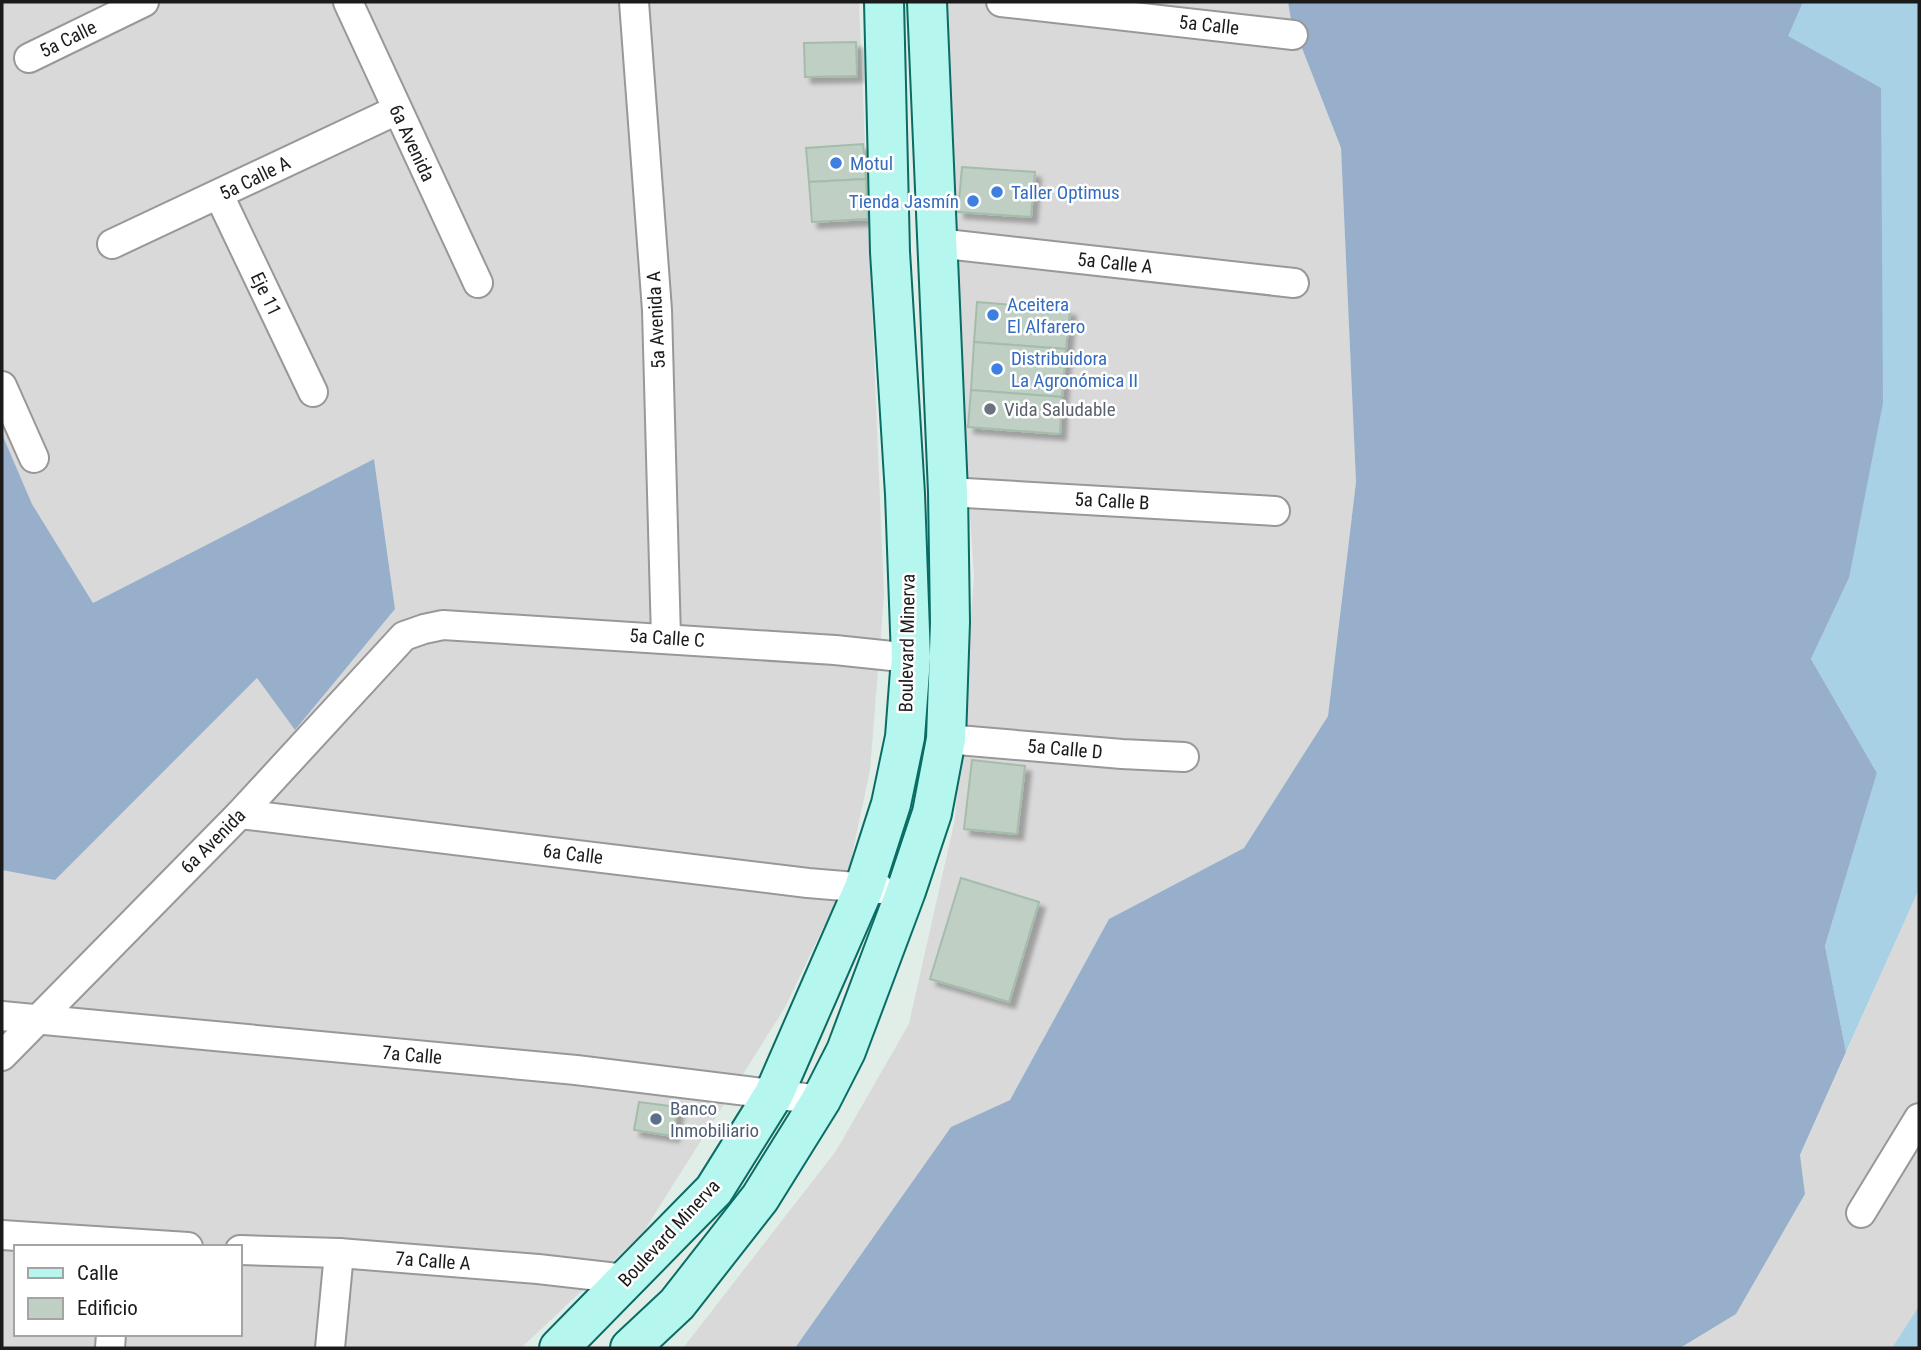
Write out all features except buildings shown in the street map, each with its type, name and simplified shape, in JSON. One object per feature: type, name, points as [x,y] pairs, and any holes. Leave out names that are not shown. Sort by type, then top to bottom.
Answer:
[{"type":"street","name":"5a Calle","points":[[29,58],[144,2]]},
{"type":"street","name":"6a Avenida","points":[[348,2],[478,283]]},
{"type":"street","name":"5a Avenida A","points":[[634,2],[657,310],[666,638]]},
{"type":"street","name":"Boulevard Minerva","points":[[559,1348],[714,1190],[774,1094],[864,888],[891,804],[905,737],[911,658],[905,494],[890,252],[884,2]]},
{"type":"street","points":[[630,1348],[677,1304],[760,1198],[821,1100],[846,1051],[932,813],[946,739],[950,622],[948,492],[927,2]]},
{"type":"street","name":"5a Calle","points":[[1000,2],[1293,35]]},
{"type":"street","name":"5a Calle A","points":[[112,244],[397,110]]},
{"type":"street","name":"Eje 11","points":[[219,195],[313,392]]},
{"type":"street","name":"5a Calle A","points":[[937,243],[1294,283]]},
{"type":"street","points":[[2,386],[34,458]]},
{"type":"street","name":"5a Calle B","points":[[948,492],[1275,510]]},
{"type":"street","name":"5a Calle C","points":[[424,629],[443,625],[666,638],[911,658]]},
{"type":"street","name":"6a Avenida","points":[[2,1056],[34,1020],[240,814],[404,636],[424,629]]},
{"type":"street","name":"5a Calle D","points":[[946,739],[1184,757]]},
{"type":"street","name":"6a Calle","points":[[240,814],[906,891]]},
{"type":"street","name":"7a Calle","points":[[2,1016],[576,1070],[821,1100]]},
{"type":"street","points":[[1861,1213],[1919,1118]]},
{"type":"street","points":[[2,1235],[120,1245]]},
{"type":"street","name":"7a Calle A","points":[[242,1250],[339,1253],[626,1279]]},
{"type":"street","points":[[330,1348],[339,1253]]},
{"type":"shaded area","points":[[2,2],[859,2],[884,595],[870,770],[847,878],[784,1009],[642,1234],[521,1348],[2,1348],[2,870],[55,879],[257,678],[295,730],[395,609],[374,459],[93,603],[32,504],[2,434]]},
{"type":"shaded area","points":[[938,2],[1288,2],[1291,20],[1341,148],[1356,482],[1328,716],[1244,848],[1109,919],[1010,1100],[951,1127],[795,1348],[683,1348],[836,1151],[909,1024],[955,819],[974,577]]},
{"type":"shaded area","points":[[1288,2],[1803,2],[1788,36],[1881,88],[1883,403],[1849,578],[1811,659],[1877,773],[1825,946],[1846,1052],[1800,1155],[1805,1194],[1736,1314],[1680,1348],[795,1348],[951,1127],[1010,1100],[1109,919],[1244,848],[1328,716],[1356,482],[1341,148],[1291,20]]},
{"type":"shaded area","points":[[1803,2],[1919,2],[1919,889],[1846,1052],[1825,946],[1877,773],[1811,659],[1849,578],[1787,36]]},
{"type":"shaded area","points":[[2,434],[32,504],[93,603],[374,459],[395,609],[295,730],[257,678],[55,880],[2,870]]},
{"type":"shaded area","points":[[1919,889],[1919,1306],[1892,1348],[1680,1348],[1736,1314],[1805,1194],[1800,1156]]},
{"type":"shaded area","points":[[1919,1306],[1919,1348],[1892,1348]]},
{"type":"place","name":"Motul","points":[[836,163]]},
{"type":"place","name":"Taller Optimus","points":[[997,192]]},
{"type":"place","name":"Tienda Jasmín","points":[[973,201]]},
{"type":"place","name":"Aceitera El Alfarero","points":[[993,315]]},
{"type":"place","name":"Distribuidora La Agronómica II","points":[[997,369]]},
{"type":"place","name":"Vida Saludable","points":[[990,409]]},
{"type":"place","name":"Banco Inmobiliario","points":[[656,1119]]}]
